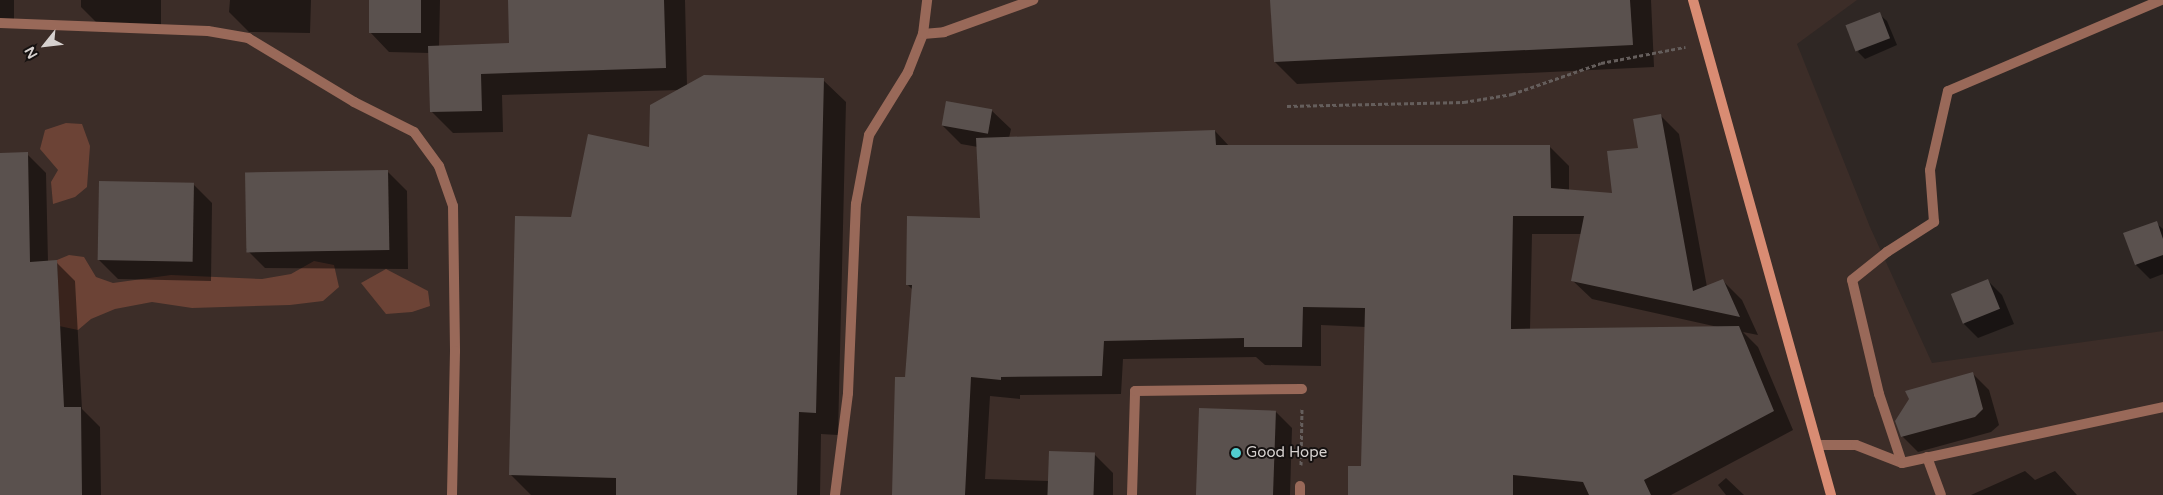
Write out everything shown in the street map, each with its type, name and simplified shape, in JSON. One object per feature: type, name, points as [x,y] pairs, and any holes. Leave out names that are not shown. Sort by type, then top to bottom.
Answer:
[{"type":"main road","points":[[1693,0],[1820,445],[1831,495]]},
{"type":"street","points":[[835,495],[848,393],[856,204],[869,135],[908,72],[923,34],[927,0]]},
{"type":"street","points":[[923,34],[944,32],[1034,0]]},
{"type":"street","points":[[1902,463],[1879,394],[1852,280],[1887,252],[1934,222],[1930,170],[1948,91],[2161,0]]},
{"type":"street","points":[[0,23],[208,31],[248,38],[338,93],[414,132],[439,166],[453,206],[455,351],[452,495]]},
{"type":"street","points":[[1132,495],[1134,391],[1302,389]]},
{"type":"street","points":[[1820,445],[1856,445],[1902,463],[1927,456],[2163,407]]},
{"type":"street","points":[[1927,456],[1941,495]]},
{"type":"path","points":[[1287,106],[1464,102],[1512,94],[1601,63],[1705,43]]},
{"type":"path","points":[[1300,490],[1302,389]]},
{"type":"shaded area","points":[[0,0],[1857,0],[1797,44],[1870,227],[1932,363],[2163,331],[2163,495],[0,495]]},
{"type":"shaded area","points":[[66,123],[82,124],[90,146],[87,187],[75,197],[53,204],[51,182],[58,170],[40,149],[45,130]]},
{"type":"shaded area","points":[[69,255],[84,257],[96,277],[113,283],[171,275],[262,279],[291,274],[314,261],[334,265],[339,287],[323,301],[290,305],[192,308],[152,302],[115,309],[91,319],[78,330],[59,326],[57,260]]},
{"type":"shaded area","points":[[386,269],[428,291],[430,306],[412,312],[386,314],[361,283]]},
{"type":"building","points":[[369,0],[421,0],[421,33],[369,33]]},
{"type":"building","points":[[508,0],[664,0],[666,68],[481,74],[482,111],[430,112],[428,46],[509,43]]},
{"type":"building","points":[[1270,0],[1630,0],[1633,45],[1274,62]]},
{"type":"building","points":[[1880,12],[1890,38],[1855,51],[1845,25]]},
{"type":"building","points":[[704,75],[824,78],[816,413],[799,412],[797,495],[616,495],[616,478],[509,475],[515,216],[571,217],[588,134],[649,147],[650,105]]},
{"type":"building","points":[[946,101],[992,109],[988,134],[942,126]]},
{"type":"building","points":[[1661,114],[1693,291],[1723,279],[1740,317],[1571,281],[1584,216],[1513,216],[1511,329],[1739,326],[1774,411],[1644,480],[1651,495],[1589,495],[1583,482],[1513,475],[1513,495],[1348,495],[1348,466],[1361,466],[1365,308],[1303,307],[1302,347],[1244,347],[1244,338],[1104,341],[1102,376],[1001,377],[1001,380],[971,377],[965,495],[892,495],[895,377],[905,377],[912,285],[906,285],[907,216],[980,218],[976,138],[1215,130],[1216,145],[1550,145],[1551,188],[1612,193],[1607,151],[1638,148],[1633,119]]},
{"type":"building","points":[[28,152],[30,262],[57,260],[64,407],[81,407],[82,495],[0,495],[0,153]]},
{"type":"building","points":[[388,170],[389,250],[246,252],[245,172]]},
{"type":"building","points":[[99,181],[194,183],[193,262],[98,260]]},
{"type":"building","points":[[2157,221],[2163,239],[2163,255],[2135,265],[2123,233]]},
{"type":"building","points":[[1988,279],[2000,309],[1963,324],[1951,294]]},
{"type":"building","points":[[1973,372],[1983,409],[1975,417],[1901,437],[1895,421],[1909,399],[1905,391]]},
{"type":"building","name":"Good Hope","points":[[1199,408],[1276,411],[1273,495],[1196,495]]},
{"type":"building","points":[[1049,451],[1095,453],[1093,495],[1047,495]]},
{"type":"place","name":"Good Hope","points":[[1236,453]]}]
